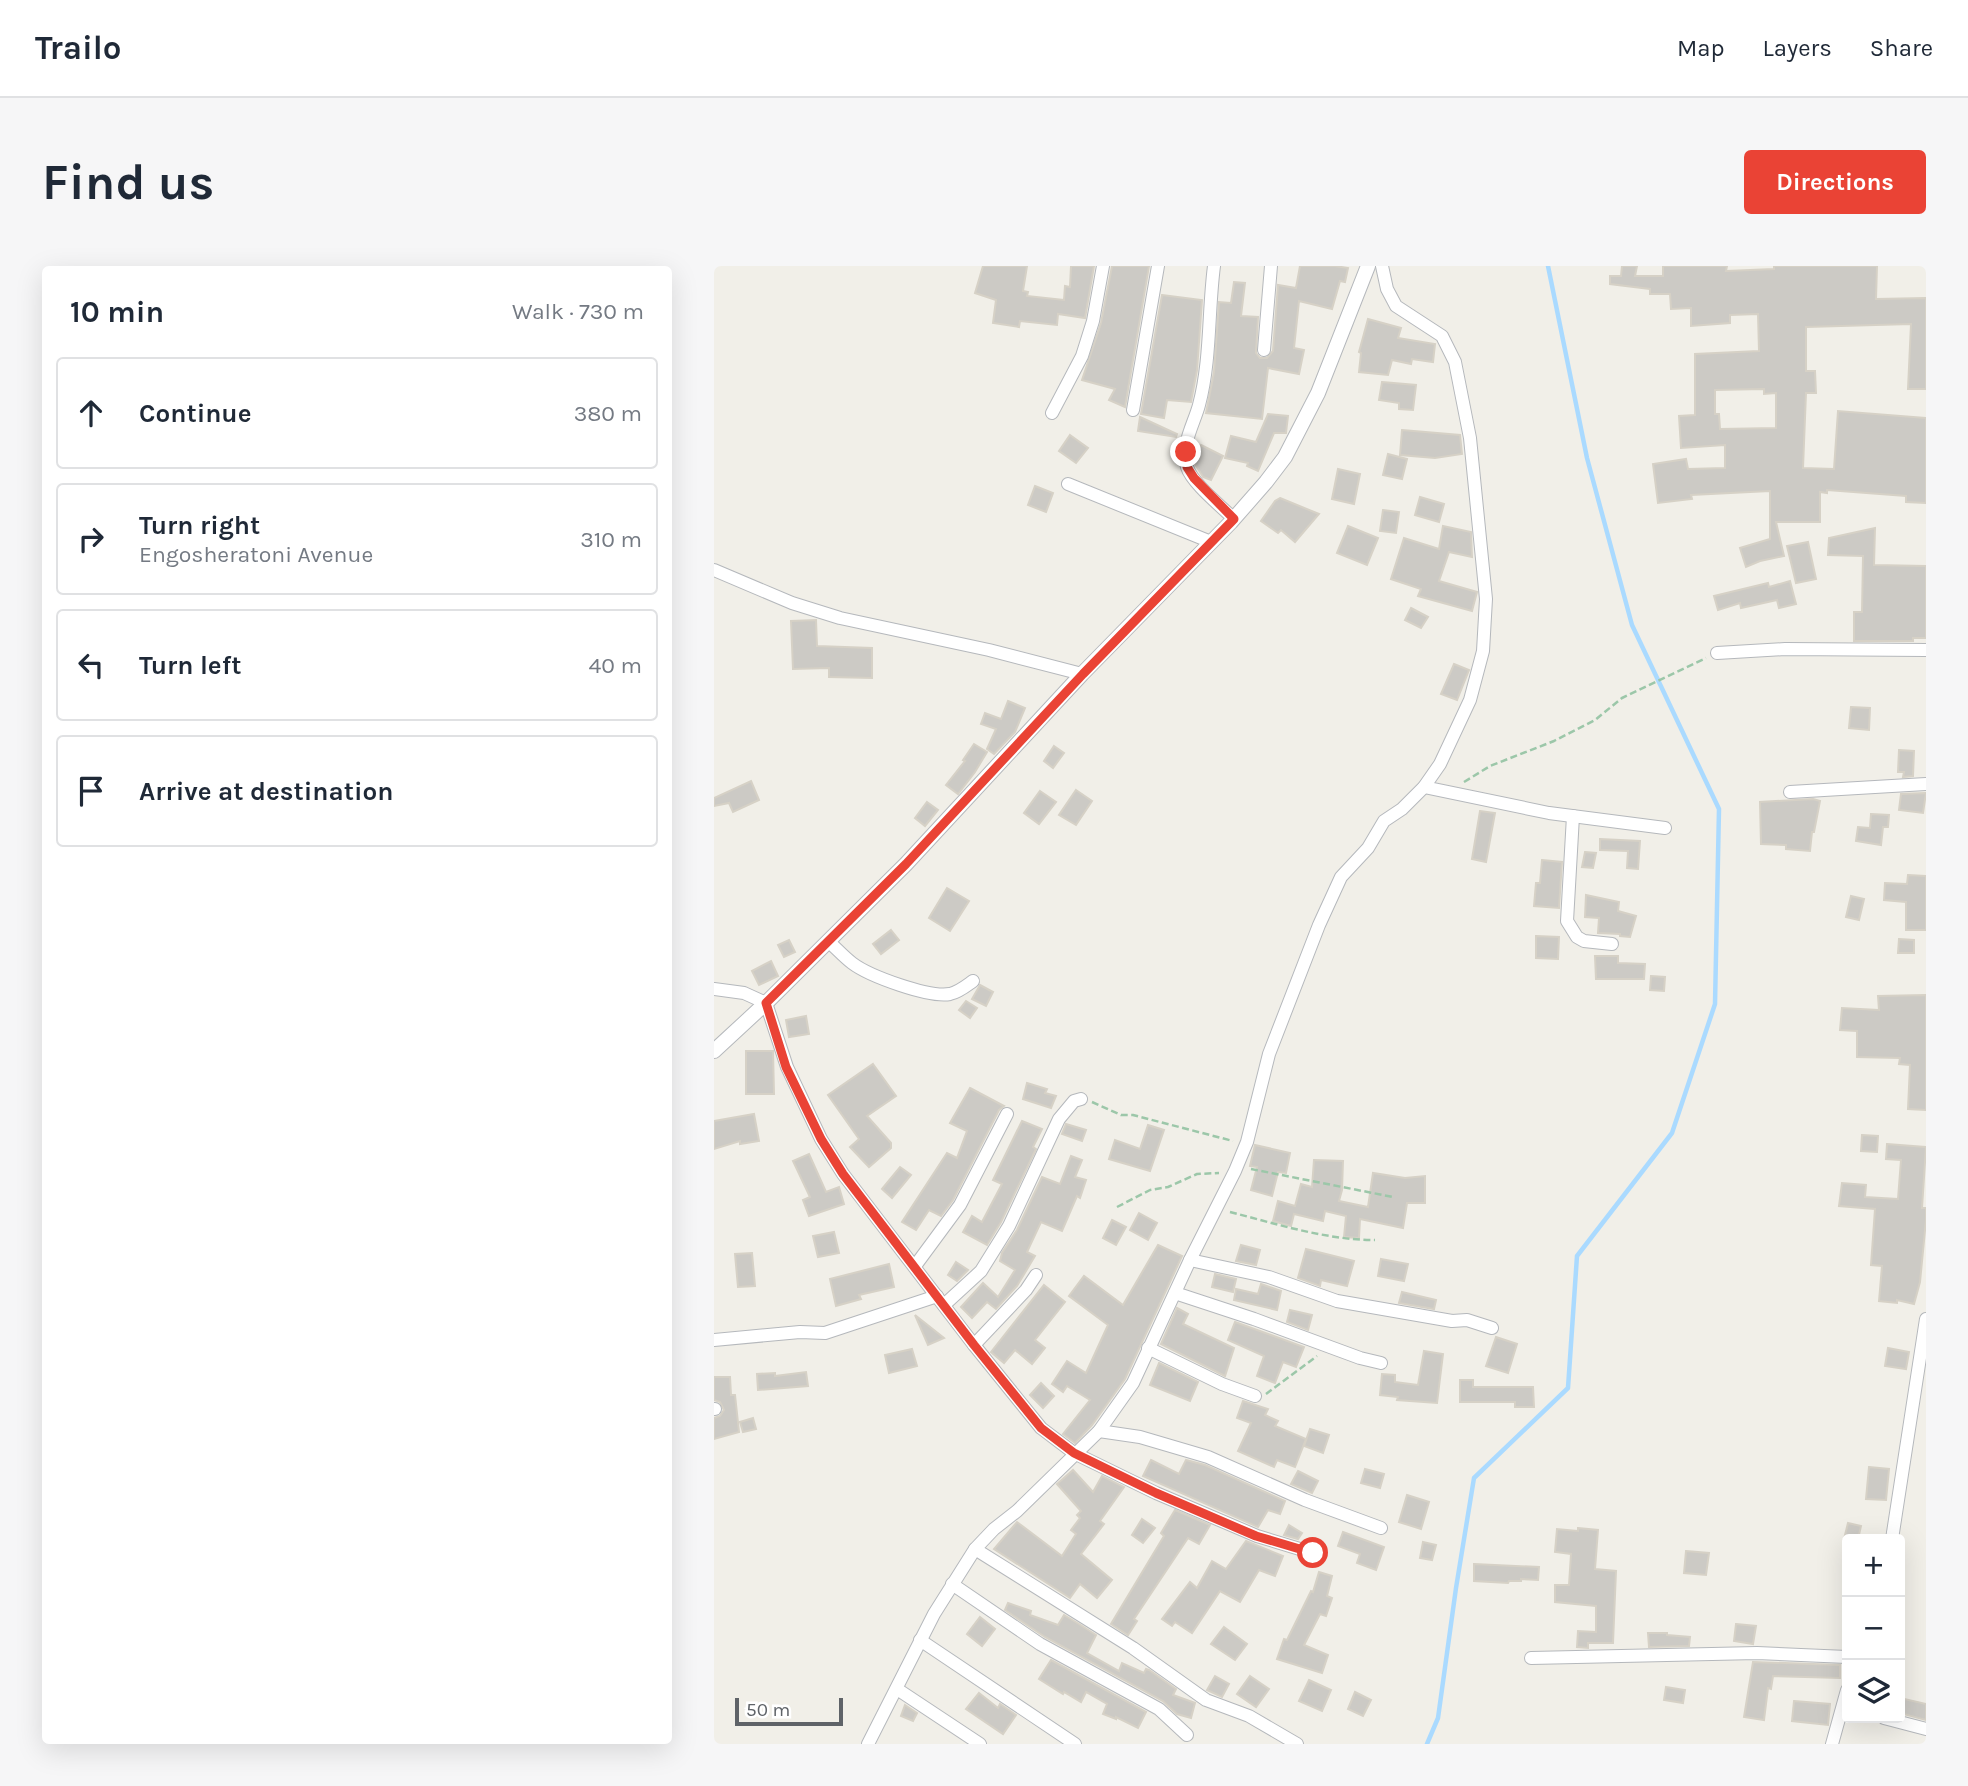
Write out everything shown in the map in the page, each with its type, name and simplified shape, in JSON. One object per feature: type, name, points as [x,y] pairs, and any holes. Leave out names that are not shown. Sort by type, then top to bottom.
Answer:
[{"type":"street","points":[[1052,413],[1082,356],[1093,321],[1103,266]]},
{"type":"street","points":[[1133,410],[1158,266]]},
{"type":"street","points":[[1214,266],[1206,369],[1188,438],[1187,467],[1194,478],[1234,519]]},
{"type":"street","points":[[1264,350],[1271,266]]},
{"type":"street","points":[[714,1051],[906,864],[1083,674],[1234,519],[1285,457],[1318,393],[1368,266]]},
{"type":"street","points":[[870,1743],[920,1640],[975,1549],[1098,1431],[1133,1383],[1236,1169],[1247,1142],[1269,1054],[1319,925],[1341,877],[1368,848],[1384,821],[1402,809],[1424,787],[1440,764],[1470,700],[1483,651],[1485,566],[1470,438],[1455,362],[1442,336],[1396,306],[1387,289],[1382,266]]},
{"type":"street","points":[[1068,484],[1211,542]]},
{"type":"street","points":[[714,570],[792,603],[840,618],[979,647],[1083,674]]},
{"type":"street","points":[[1717,653],[1785,649],[1926,650]]},
{"type":"street","points":[[1790,792],[1926,784]]},
{"type":"street","points":[[1424,787],[1573,816],[1665,828]]},
{"type":"street","points":[[1573,816],[1567,921],[1577,937],[1584,941],[1612,943]]},
{"type":"street","points":[[828,941],[853,964],[912,988],[948,994],[961,990],[973,981]]},
{"type":"street","points":[[714,989],[744,993],[766,1003],[786,1067],[821,1139],[843,1174],[1041,1428],[1074,1453],[1256,1536],[1313,1553]]},
{"type":"street","points":[[714,1340],[788,1333],[825,1333],[941,1301],[981,1271],[1009,1226],[1059,1119],[1074,1101],[1081,1099]]},
{"type":"street","points":[[915,1266],[960,1205],[1007,1114]]},
{"type":"street","points":[[1190,1260],[1269,1277],[1338,1301],[1452,1321],[1467,1320],[1492,1328]]},
{"type":"street","points":[[974,1345],[1026,1290],[1036,1275]]},
{"type":"street","points":[[1175,1293],[1381,1363]]},
{"type":"street","points":[[1893,1534],[1926,1319]]},
{"type":"street","points":[[1148,1348],[1222,1384],[1255,1396]]},
{"type":"street","points":[[1098,1431],[1140,1437],[1208,1457],[1305,1500],[1381,1528]]},
{"type":"street","points":[[975,1549],[1133,1648],[1206,1700],[1242,1712],[1297,1744]]},
{"type":"street","points":[[953,1584],[1040,1644],[1159,1709],[1187,1735]]},
{"type":"street","points":[[920,1640],[1075,1744]]},
{"type":"street","points":[[1531,1658],[1757,1653],[1842,1657]]},
{"type":"street","points":[[897,1689],[980,1744]]},
{"type":"street","points":[[1832,1744],[1842,1714]]},
{"type":"street","points":[[1903,1723],[1926,1729]]},
{"type":"path","points":[[1446,792],[1490,766],[1554,741],[1595,720],[1622,698],[1717,653]]},
{"type":"path","points":[[1081,1099],[1121,1115],[1133,1115],[1237,1142],[1247,1142]]},
{"type":"path","points":[[1117,1207],[1141,1194],[1197,1174],[1236,1169],[1393,1197]]},
{"type":"path","points":[[1216,1208],[1292,1229],[1347,1240],[1375,1240]]},
{"type":"path","points":[[1255,1396],[1265,1395],[1312,1361],[1326,1346]]},
{"type":"building","points":[[983,266],[1027,266],[1023,291],[1028,292],[1027,296],[1064,300],[1065,286],[1070,287],[1071,266],[1094,266],[1085,318],[1058,314],[1057,325],[1020,321],[1019,327],[993,323],[996,300],[975,293]]},
{"type":"building","points":[[1112,266],[1149,266],[1125,407],[1109,400],[1115,389],[1082,380],[1101,323]]},
{"type":"building","points":[[1300,266],[1348,268],[1345,282],[1340,281],[1332,309],[1299,301],[1294,348],[1304,350],[1299,374],[1268,368],[1262,419],[1206,413],[1214,372],[1219,302],[1231,303],[1234,282],[1245,283],[1241,316],[1258,317],[1256,353],[1260,358],[1267,358],[1273,351],[1278,285],[1296,288]]},
{"type":"building","points":[[1622,266],[1637,266],[1635,276],[1663,276],[1663,266],[1727,266],[1726,271],[1774,269],[1774,266],[1877,266],[1876,299],[1926,298],[1926,389],[1908,389],[1911,324],[1806,327],[1806,371],[1815,371],[1816,393],[1806,393],[1803,468],[1834,469],[1838,411],[1926,418],[1926,503],[1906,502],[1906,496],[1827,490],[1827,493],[1820,492],[1820,522],[1776,522],[1784,556],[1746,567],[1740,548],[1770,539],[1770,491],[1691,495],[1692,499],[1658,503],[1653,464],[1686,459],[1688,469],[1725,468],[1725,445],[1681,448],[1679,416],[1695,415],[1695,354],[1759,351],[1758,314],[1730,315],[1730,323],[1691,326],[1691,308],[1671,309],[1670,294],[1650,294],[1650,289],[1610,284],[1610,276],[1621,276]],"holes":[[[1764,389],[1764,394],[1776,393],[1776,428],[1720,429],[1719,414],[1715,414],[1715,390]]]},
{"type":"building","points":[[1162,295],[1202,300],[1197,370],[1191,402],[1167,400],[1164,418],[1141,414]]},
{"type":"building","points":[[1368,319],[1401,328],[1398,338],[1435,344],[1433,362],[1412,359],[1411,364],[1392,360],[1388,375],[1359,372],[1359,352]]},
{"type":"building","points":[[1382,382],[1416,385],[1413,410],[1399,409],[1399,403],[1379,400]]},
{"type":"building","points":[[1268,414],[1288,416],[1286,433],[1274,433],[1258,471],[1247,466],[1248,463],[1225,458],[1231,436],[1256,442]]},
{"type":"building","points":[[1140,417],[1177,434],[1176,437],[1138,431]]},
{"type":"building","points":[[1402,430],[1460,435],[1462,454],[1435,458],[1400,455]]},
{"type":"building","points":[[1070,435],[1088,448],[1076,463],[1059,451]]},
{"type":"building","points":[[1201,445],[1223,456],[1211,480],[1203,477],[1195,464],[1194,460]]},
{"type":"building","points":[[1388,454],[1407,459],[1402,479],[1383,475]]},
{"type":"building","points":[[1338,469],[1360,474],[1354,504],[1332,499]]},
{"type":"building","points":[[1035,486],[1053,493],[1046,512],[1028,505]]},
{"type":"building","points":[[1420,497],[1444,504],[1439,522],[1415,515]]},
{"type":"building","points":[[1280,498],[1319,514],[1295,542],[1281,530],[1278,533],[1261,521]]},
{"type":"building","points":[[1383,510],[1399,512],[1396,533],[1380,531]]},
{"type":"building","points":[[1348,526],[1378,538],[1367,565],[1337,553]]},
{"type":"building","points":[[1443,526],[1471,532],[1472,557],[1449,552],[1439,581],[1477,592],[1472,611],[1418,596],[1421,589],[1391,579],[1404,538],[1439,549]]},
{"type":"building","points":[[1875,528],[1874,565],[1926,566],[1926,638],[1913,638],[1913,641],[1854,641],[1854,612],[1862,612],[1863,556],[1828,555],[1829,538]]},
{"type":"building","points":[[1808,542],[1816,579],[1796,583],[1787,546]]},
{"type":"building","points":[[1790,581],[1796,604],[1779,608],[1777,600],[1741,608],[1740,603],[1718,610],[1714,596],[1768,583],[1769,587]]},
{"type":"building","points":[[1411,608],[1428,617],[1421,628],[1405,620]]},
{"type":"building","points":[[816,620],[817,646],[872,648],[872,678],[829,677],[829,668],[793,669],[791,621]]},
{"type":"building","points":[[1454,664],[1469,670],[1457,700],[1441,694]]},
{"type":"building","points":[[1008,701],[1025,708],[1015,732],[994,754],[987,749],[996,729],[981,724],[985,713],[1001,719]]},
{"type":"building","points":[[1851,707],[1870,708],[1869,730],[1849,728]]},
{"type":"building","points":[[974,744],[987,752],[958,794],[946,785],[965,761],[963,760]]},
{"type":"building","points":[[1054,746],[1064,753],[1053,768],[1044,761]]},
{"type":"building","points":[[1899,750],[1914,751],[1913,776],[1903,777],[1904,772],[1898,772]]},
{"type":"building","points":[[751,781],[759,800],[733,812],[729,803],[714,806],[714,798]]},
{"type":"building","points":[[1076,790],[1092,801],[1076,825],[1059,815]]},
{"type":"building","points":[[1040,791],[1056,802],[1039,824],[1024,813]]},
{"type":"building","points":[[1926,793],[1923,813],[1899,810],[1901,794]]},
{"type":"building","points":[[1813,799],[1820,801],[1810,851],[1786,849],[1786,845],[1761,844],[1760,802]]},
{"type":"building","points":[[927,802],[938,810],[925,826],[915,818]]},
{"type":"building","points":[[1480,811],[1495,813],[1486,862],[1472,859]]},
{"type":"building","points":[[1871,814],[1889,815],[1888,827],[1883,827],[1881,845],[1856,841],[1858,827],[1870,828]]},
{"type":"building","points":[[1600,839],[1640,841],[1638,869],[1627,868],[1628,851],[1600,850]]},
{"type":"building","points":[[1585,852],[1596,853],[1593,868],[1582,867]]},
{"type":"building","points":[[1542,860],[1562,862],[1559,908],[1534,906]]},
{"type":"building","points":[[1908,875],[1926,876],[1926,930],[1906,930],[1906,902],[1884,900],[1885,883],[1907,884]]},
{"type":"building","points":[[947,888],[969,901],[950,931],[929,918]]},
{"type":"building","points":[[1586,895],[1619,902],[1618,911],[1636,916],[1630,937],[1598,933],[1599,918],[1585,917]]},
{"type":"building","points":[[1851,896],[1864,899],[1859,920],[1846,917]]},
{"type":"building","points":[[891,930],[899,940],[881,954],[873,944]]},
{"type":"building","points":[[1536,936],[1559,937],[1558,959],[1536,958]]},
{"type":"building","points":[[1899,939],[1914,940],[1914,953],[1898,953]]},
{"type":"building","points":[[789,940],[795,952],[784,957],[778,945]]},
{"type":"building","points":[[1595,956],[1618,956],[1618,963],[1645,964],[1644,979],[1596,979]]},
{"type":"building","points":[[771,961],[778,976],[759,985],[752,971]]},
{"type":"building","points":[[1651,976],[1665,977],[1664,991],[1650,990]]},
{"type":"building","points":[[980,985],[993,992],[986,1006],[972,999]]},
{"type":"building","points":[[1926,995],[1926,1110],[1908,1109],[1910,1065],[1899,1064],[1900,1058],[1857,1057],[1857,1031],[1840,1030],[1842,1008],[1879,1010],[1878,996]]},
{"type":"building","points":[[966,1001],[977,1008],[970,1018],[959,1010]]},
{"type":"building","points":[[806,1016],[809,1034],[789,1037],[786,1020]]},
{"type":"building","points":[[746,1051],[773,1051],[774,1094],[746,1094]]},
{"type":"building","points":[[873,1064],[896,1096],[867,1116],[891,1143],[891,1148],[869,1167],[850,1147],[859,1139],[828,1095]]},
{"type":"building","points":[[1027,1083],[1047,1089],[1045,1093],[1056,1096],[1051,1108],[1023,1099]]},
{"type":"building","points":[[970,1088],[1004,1106],[999,1110],[953,1200],[941,1216],[929,1210],[916,1230],[902,1222],[947,1153],[957,1158],[967,1131],[950,1123]]},
{"type":"building","points":[[754,1114],[759,1141],[740,1144],[740,1141],[714,1149],[714,1121]]},
{"type":"building","points":[[1022,1121],[1042,1129],[1033,1147],[1036,1149],[987,1245],[963,1232],[972,1216],[982,1222],[1002,1184],[993,1180]]},
{"type":"building","points":[[1066,1124],[1086,1130],[1082,1141],[1062,1134]]},
{"type":"building","points":[[1148,1125],[1164,1130],[1150,1171],[1109,1159],[1115,1140],[1140,1149]]},
{"type":"building","points":[[1862,1135],[1878,1136],[1877,1152],[1861,1151]]},
{"type":"building","points":[[1887,1144],[1926,1147],[1922,1208],[1926,1208],[1926,1220],[1920,1282],[1914,1304],[1897,1300],[1897,1303],[1879,1301],[1882,1266],[1871,1265],[1875,1209],[1839,1206],[1842,1183],[1866,1185],[1865,1197],[1898,1199],[1901,1160],[1886,1159]]},
{"type":"building","points":[[1255,1145],[1290,1153],[1286,1173],[1278,1172],[1272,1196],[1251,1190],[1257,1167],[1250,1166]]},
{"type":"building","points":[[809,1154],[826,1192],[839,1187],[844,1204],[809,1216],[803,1200],[810,1197],[793,1161]]},
{"type":"building","points":[[1071,1156],[1082,1160],[1075,1177],[1086,1180],[1080,1198],[1077,1196],[1062,1231],[1041,1222],[1027,1252],[1035,1256],[1017,1286],[996,1309],[987,1302],[972,1318],[961,1307],[983,1283],[998,1297],[1015,1270],[1000,1261],[1002,1253],[1017,1230],[1042,1177],[1060,1184]]},
{"type":"building","points":[[1314,1160],[1343,1161],[1339,1201],[1368,1207],[1373,1173],[1405,1178],[1425,1176],[1425,1203],[1407,1203],[1403,1228],[1360,1219],[1359,1238],[1344,1237],[1346,1216],[1325,1211],[1323,1221],[1294,1214],[1291,1226],[1273,1221],[1278,1201],[1295,1206],[1301,1184],[1312,1187]]},
{"type":"building","points":[[900,1167],[911,1175],[892,1198],[882,1189]]},
{"type":"building","points":[[1139,1213],[1157,1223],[1148,1240],[1130,1230]]},
{"type":"building","points":[[1112,1220],[1126,1227],[1116,1245],[1103,1238]]},
{"type":"building","points":[[834,1232],[839,1253],[818,1257],[813,1236]]},
{"type":"building","points":[[1158,1245],[1182,1256],[1125,1379],[1092,1425],[1075,1443],[1063,1434],[1090,1400],[1067,1386],[1063,1392],[1052,1384],[1067,1361],[1086,1373],[1108,1325],[1069,1296],[1084,1276],[1123,1305]]},
{"type":"building","points":[[1241,1245],[1260,1250],[1256,1265],[1236,1261]]},
{"type":"building","points":[[1306,1249],[1354,1261],[1347,1286],[1321,1280],[1320,1286],[1298,1278]]},
{"type":"building","points":[[752,1253],[755,1286],[738,1287],[735,1254]]},
{"type":"building","points":[[1381,1259],[1408,1264],[1404,1281],[1378,1276]]},
{"type":"building","points":[[956,1262],[968,1270],[957,1281],[948,1275]]},
{"type":"building","points":[[889,1264],[894,1287],[859,1295],[861,1299],[836,1306],[830,1279]]},
{"type":"building","points":[[1215,1274],[1236,1279],[1233,1292],[1212,1287]]},
{"type":"building","points":[[1261,1284],[1281,1291],[1277,1310],[1234,1300],[1236,1289],[1258,1294]]},
{"type":"building","points":[[1044,1285],[1065,1302],[1035,1340],[1045,1348],[1032,1364],[1015,1350],[1004,1363],[991,1352]]},
{"type":"building","points":[[1402,1292],[1436,1300],[1434,1309],[1399,1303]]},
{"type":"building","points":[[1177,1308],[1188,1314],[1183,1324],[1234,1348],[1225,1376],[1161,1344]]},
{"type":"building","points":[[1290,1310],[1312,1315],[1308,1330],[1287,1322]]},
{"type":"building","points":[[915,1315],[944,1338],[928,1345]]},
{"type":"building","points":[[1235,1322],[1304,1347],[1296,1367],[1283,1362],[1275,1383],[1257,1376],[1264,1356],[1228,1340]]},
{"type":"building","points":[[1496,1337],[1517,1344],[1508,1373],[1486,1366]]},
{"type":"building","points":[[1888,1348],[1909,1352],[1906,1369],[1885,1366]]},
{"type":"building","points":[[912,1349],[917,1366],[889,1373],[885,1355]]},
{"type":"building","points":[[1424,1351],[1443,1354],[1437,1403],[1397,1400],[1398,1397],[1380,1395],[1382,1374],[1395,1375],[1395,1382],[1418,1385]]},
{"type":"building","points":[[1159,1363],[1198,1382],[1190,1401],[1150,1385]]},
{"type":"building","points":[[806,1372],[808,1386],[758,1390],[757,1374],[775,1373],[775,1376]]},
{"type":"building","points":[[714,1377],[730,1377],[739,1432],[714,1439],[714,1418],[720,1416],[724,1410],[720,1402],[714,1400]]},
{"type":"building","points":[[1460,1380],[1473,1380],[1473,1387],[1533,1387],[1534,1407],[1515,1407],[1515,1402],[1460,1402]]},
{"type":"building","points":[[1041,1383],[1054,1396],[1043,1408],[1030,1395]]},
{"type":"building","points":[[1243,1401],[1268,1409],[1265,1415],[1278,1421],[1275,1426],[1306,1439],[1295,1467],[1277,1460],[1274,1467],[1238,1451],[1251,1423],[1237,1418]]},
{"type":"building","points":[[753,1418],[756,1429],[743,1432],[740,1422]]},
{"type":"building","points":[[1310,1429],[1329,1435],[1323,1453],[1304,1446]]},
{"type":"building","points":[[1151,1460],[1179,1474],[1186,1460],[1205,1465],[1285,1501],[1280,1514],[1268,1510],[1258,1527],[1143,1476]]},
{"type":"building","points":[[1869,1467],[1889,1469],[1886,1500],[1866,1499]]},
{"type":"building","points":[[1365,1469],[1384,1474],[1380,1488],[1361,1483]]},
{"type":"building","points":[[1073,1470],[1093,1492],[1102,1476],[1124,1487],[1100,1521],[1104,1524],[1081,1554],[1112,1580],[1097,1598],[1080,1584],[1070,1598],[994,1549],[1017,1522],[1062,1556],[1076,1534],[1071,1530],[1080,1518],[1077,1515],[1081,1511],[1057,1484]]},
{"type":"building","points":[[1298,1471],[1318,1481],[1312,1493],[1291,1484]]},
{"type":"building","points":[[1407,1495],[1429,1502],[1421,1529],[1399,1522]]},
{"type":"building","points":[[1175,1510],[1210,1525],[1199,1544],[1188,1538],[1134,1619],[1137,1621],[1128,1635],[1111,1624],[1164,1536],[1161,1533]]},
{"type":"building","points":[[1142,1519],[1155,1528],[1143,1543],[1132,1535]]},
{"type":"building","points":[[1848,1523],[1861,1526],[1859,1534],[1845,1534]]},
{"type":"building","points":[[1289,1525],[1302,1533],[1298,1539],[1284,1535]]},
{"type":"building","points":[[1578,1528],[1598,1530],[1595,1569],[1616,1571],[1613,1643],[1588,1643],[1588,1648],[1577,1647],[1578,1631],[1596,1632],[1596,1606],[1555,1602],[1555,1585],[1569,1585],[1571,1554],[1555,1552],[1557,1529],[1578,1531]]},
{"type":"building","points":[[1343,1532],[1384,1547],[1376,1570],[1357,1563],[1360,1554],[1338,1546]]},
{"type":"building","points":[[1246,1541],[1283,1556],[1275,1576],[1259,1570],[1240,1602],[1220,1591],[1192,1633],[1175,1622],[1172,1626],[1162,1619],[1190,1582],[1197,1588],[1212,1561],[1226,1569]]},
{"type":"building","points":[[1423,1542],[1436,1545],[1432,1560],[1420,1558]]},
{"type":"building","points":[[1686,1551],[1709,1553],[1706,1575],[1684,1573]]},
{"type":"building","points":[[1474,1564],[1539,1567],[1538,1580],[1521,1579],[1508,1583],[1474,1581]]},
{"type":"building","points":[[1319,1572],[1332,1576],[1327,1596],[1332,1598],[1326,1616],[1320,1614],[1304,1645],[1328,1655],[1322,1673],[1277,1659],[1284,1639],[1287,1640],[1311,1591],[1313,1592]]},
{"type":"building","points":[[1008,1603],[1031,1611],[1030,1615],[1058,1625],[1064,1615],[1079,1624],[1096,1635],[1087,1653],[1119,1671],[1122,1663],[1144,1673],[1146,1669],[1149,1670],[1176,1689],[1173,1695],[1195,1703],[1191,1718],[1177,1714],[1163,1701],[1045,1637],[1005,1610]]},
{"type":"building","points":[[980,1617],[995,1629],[982,1646],[967,1634]]},
{"type":"building","points":[[1736,1624],[1756,1626],[1753,1644],[1734,1641]]},
{"type":"building","points":[[1224,1627],[1247,1644],[1235,1660],[1211,1644]]},
{"type":"building","points":[[1648,1633],[1690,1637],[1689,1646],[1649,1647]]},
{"type":"building","points":[[1051,1660],[1146,1712],[1138,1728],[1103,1714],[1107,1704],[1086,1692],[1081,1702],[1039,1679]]},
{"type":"building","points":[[1753,1662],[1840,1665],[1840,1678],[1773,1676],[1771,1689],[1768,1688],[1764,1720],[1744,1717]]},
{"type":"building","points":[[1215,1676],[1229,1684],[1222,1697],[1207,1690]]},
{"type":"building","points":[[1250,1676],[1269,1689],[1256,1707],[1237,1694]]},
{"type":"building","points":[[1309,1680],[1331,1690],[1322,1711],[1299,1701]]},
{"type":"building","points":[[1666,1687],[1685,1690],[1683,1703],[1664,1700]]},
{"type":"building","points":[[1355,1692],[1371,1700],[1363,1716],[1348,1709]]},
{"type":"building","points":[[979,1693],[998,1708],[1000,1704],[1016,1715],[1003,1734],[966,1709]]},
{"type":"building","points":[[1905,1699],[1926,1704],[1926,1720],[1905,1714]]},
{"type":"building","points":[[1794,1701],[1830,1704],[1828,1725],[1792,1721]]},
{"type":"building","points":[[905,1705],[917,1713],[913,1721],[901,1716]]},
{"type":"waterway","points":[[1427,1744],[1438,1718],[1474,1478],[1568,1388],[1577,1256],[1672,1133],[1715,1004],[1719,809],[1632,625],[1587,458],[1548,266]]},
{"type":"route","points":[[1186,452],[1187,467],[1194,478],[1234,519],[1083,674],[906,864],[766,1003],[786,1067],[821,1139],[843,1174],[1041,1428],[1074,1453],[1156,1493],[1256,1536],[1313,1553]]}]
